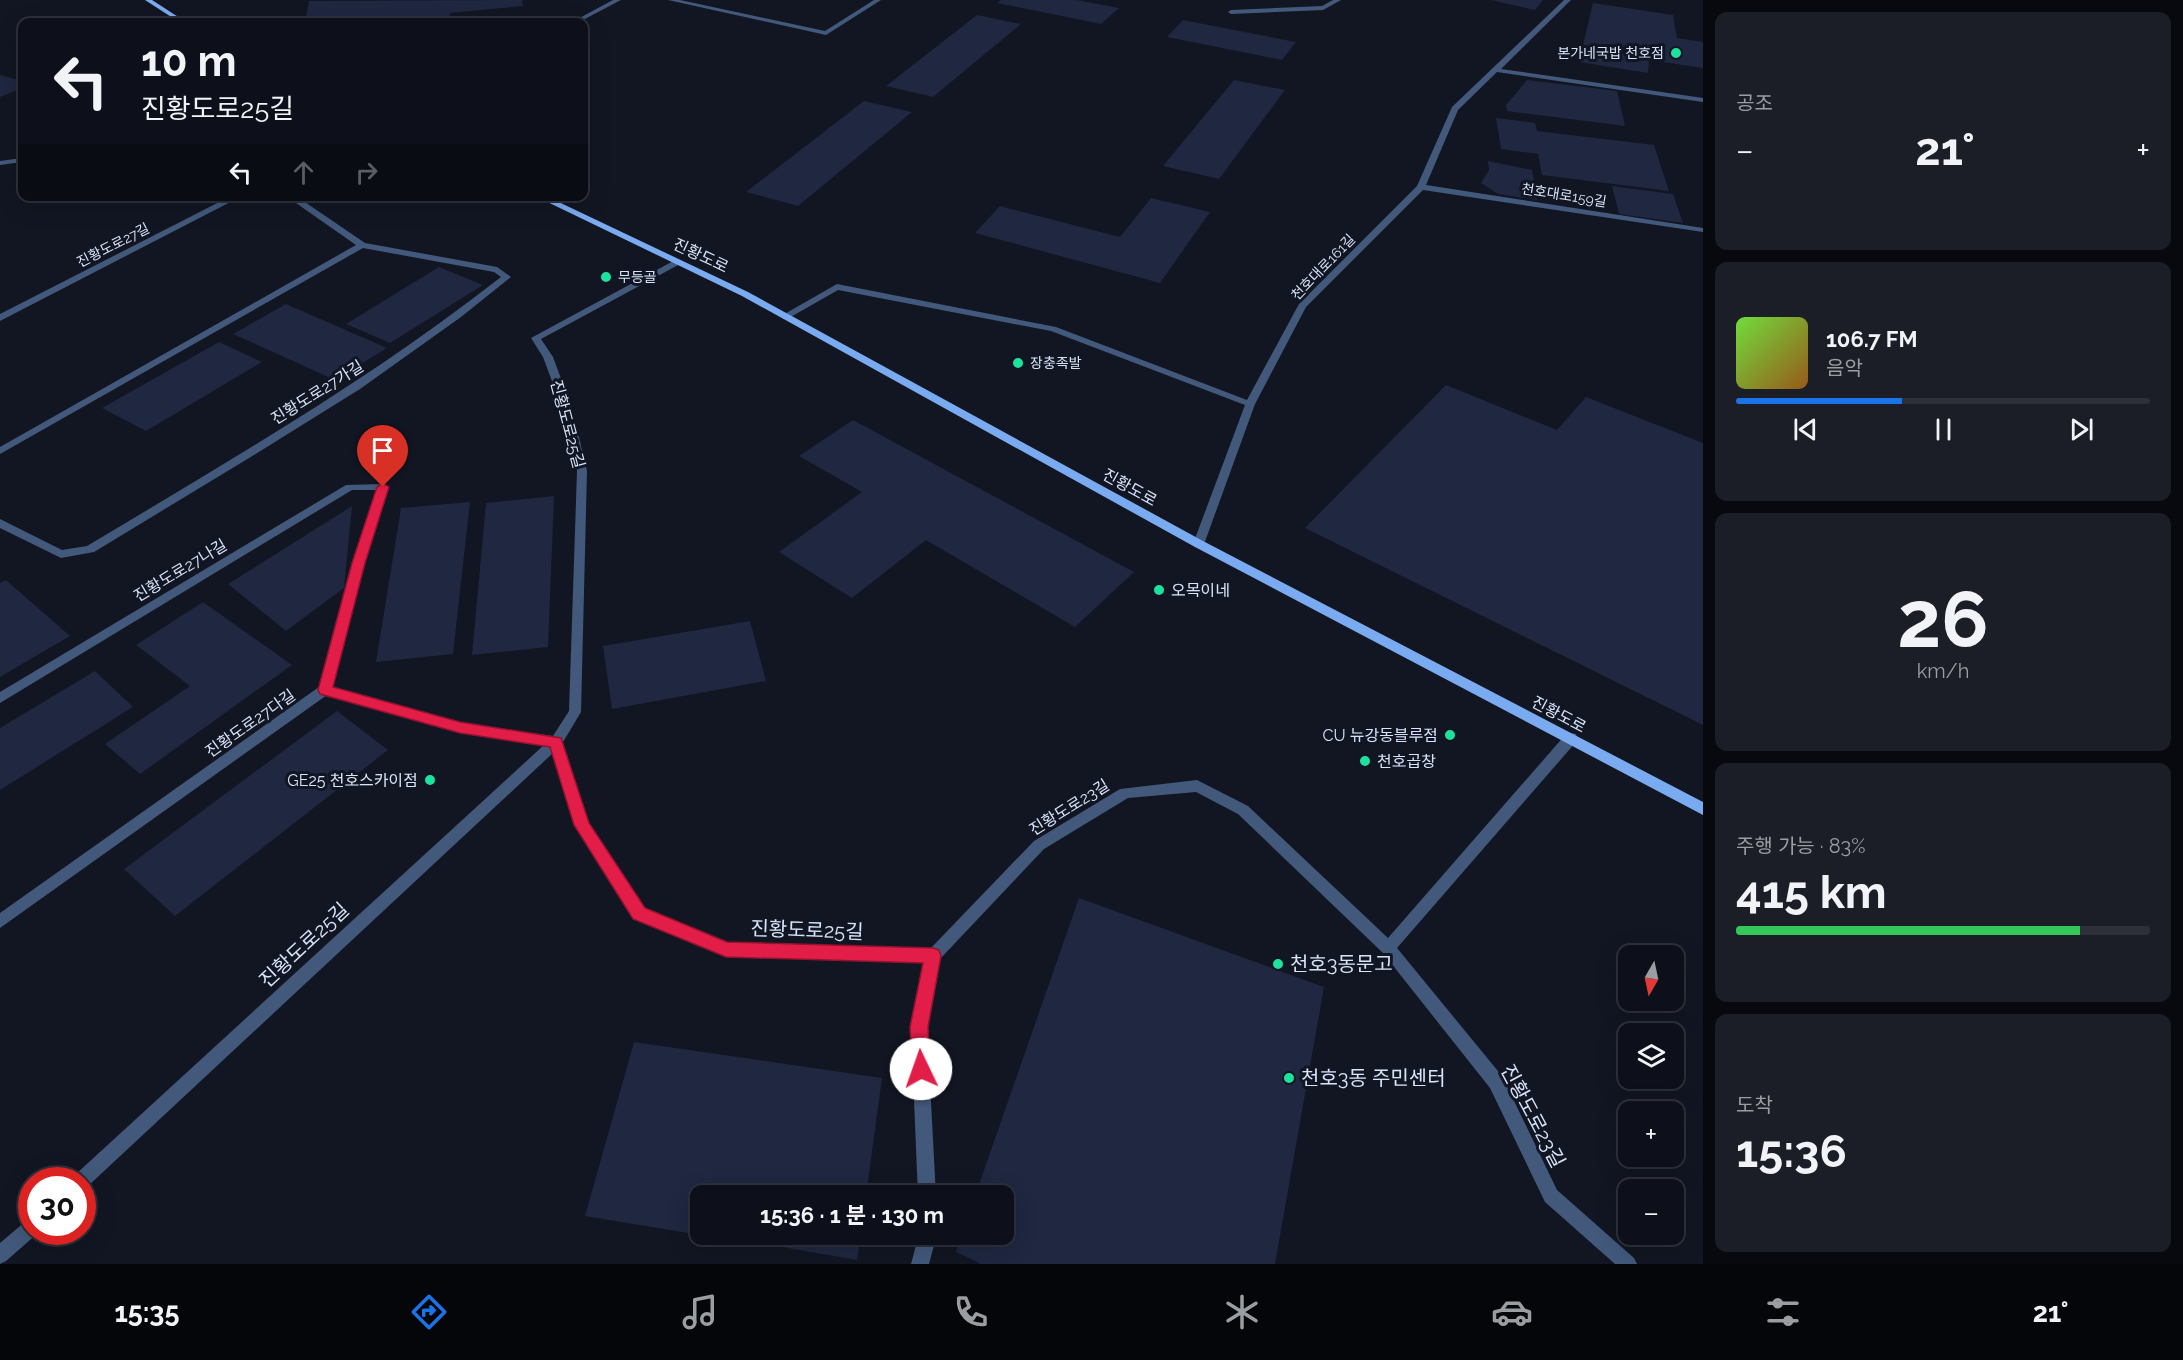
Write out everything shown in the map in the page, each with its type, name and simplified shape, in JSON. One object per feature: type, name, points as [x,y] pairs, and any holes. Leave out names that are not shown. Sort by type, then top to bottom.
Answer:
[{"type":"street","points":[[148,0],[177,18]]},
{"type":"street","points":[[583,18],[618,0]]},
{"type":"street","points":[[671,0],[826,33],[878,0]]},
{"type":"street","points":[[1231,12],[1323,8],[1338,0]]},
{"type":"street","name":"천호대로161길","points":[[1199,544],[1250,404],[1302,306],[1421,187],[1455,109],[1568,0]]},
{"type":"street","points":[[1495,70],[1703,100]]},
{"type":"street","points":[[0,163],[18,160]]},
{"type":"street","name":"천호대로159길","points":[[1421,187],[1703,230]]},
{"type":"street","name":"진황도로27길","points":[[1,316],[228,201]]},
{"type":"street","name":"진황도로27가길","points":[[0,523],[61,554],[90,549],[342,398],[467,310],[507,278],[497,270],[362,245],[297,201]]},
{"type":"street","name":"진황도로","points":[[549,201],[786,316],[1199,544],[1703,809]]},
{"type":"street","points":[[0,451],[362,245]]},
{"type":"street","name":"진황도로25길","points":[[96,1167],[556,742],[575,712],[582,471],[567,408],[548,357],[536,338],[677,262]]},
{"type":"street","points":[[786,316],[837,287],[1053,329],[1250,404]]},
{"type":"street","name":"진황도로27나길","points":[[0,698],[350,487],[383,487],[359,563],[325,690]]},
{"type":"street","points":[[325,690],[460,728],[556,742]]},
{"type":"street","name":"진황도로27다길","points":[[0,921],[325,690]]},
{"type":"street","points":[[1388,948],[1571,738]]},
{"type":"street","name":"진황도로25길","points":[[556,742],[582,825],[639,914],[726,950],[933,956]]},
{"type":"street","name":"진황도로23길","points":[[933,956],[1039,845],[1125,793],[1197,786],[1243,810],[1388,948],[1496,1082],[1551,1196],[1628,1264]]},
{"type":"street","points":[[926,1185],[919,1027],[933,956]]},
{"type":"street","points":[[0,1255],[18,1239]]},
{"type":"street","points":[[921,1264],[925,1245]]},
{"type":"building","points":[[522,0],[523,6],[450,13],[450,18],[306,18],[309,1]]},
{"type":"building","points":[[1001,0],[1077,0],[1119,8],[1101,24],[997,3]]},
{"type":"building","points":[[1491,0],[1543,0],[1535,10]]},
{"type":"building","points":[[1593,3],[1673,15],[1677,38],[1703,42],[1703,68],[1649,60],[1648,73],[1579,62]]},
{"type":"building","points":[[977,15],[1021,24],[933,97],[886,86]]},
{"type":"building","points":[[1183,20],[1296,42],[1282,60],[1167,37]]},
{"type":"building","points":[[0,75],[18,80],[18,90],[0,97]]},
{"type":"building","points":[[1234,80],[1285,90],[1219,179],[1163,166]]},
{"type":"building","points":[[1527,80],[1617,91],[1625,126],[1507,111],[1506,105]]},
{"type":"building","points":[[864,101],[912,112],[798,206],[746,192]]},
{"type":"building","points":[[1496,118],[1535,123],[1537,131],[1654,145],[1669,191],[1542,175],[1538,154],[1501,149]]},
{"type":"building","points":[[1488,161],[1532,170],[1537,200],[1498,194],[1481,183],[1489,170]]},
{"type":"building","points":[[1612,186],[1673,194],[1683,223],[1619,214]]},
{"type":"building","points":[[1151,198],[1210,212],[1160,283],[975,233],[1000,206],[1120,237]]},
{"type":"building","points":[[439,267],[483,285],[390,343],[346,324]]},
{"type":"building","points":[[286,304],[387,348],[335,380],[233,334]]},
{"type":"building","points":[[219,342],[262,362],[146,431],[102,408]]},
{"type":"building","points":[[1446,385],[1557,430],[1586,397],[1703,443],[1703,725],[1305,528]]},
{"type":"building","points":[[853,420],[1134,572],[1075,627],[926,540],[852,598],[779,552],[862,492],[799,456]]},
{"type":"building","points":[[554,496],[548,647],[472,655],[486,503]]},
{"type":"building","points":[[470,502],[453,654],[376,662],[401,508]]},
{"type":"building","points":[[352,506],[344,588],[286,631],[228,584]]},
{"type":"building","points":[[6,580],[70,636],[0,677],[0,583]]},
{"type":"building","points":[[203,602],[292,665],[140,774],[105,744],[190,686],[136,645]]},
{"type":"building","points":[[750,621],[766,681],[612,709],[603,646]]},
{"type":"building","points":[[95,671],[133,707],[0,790],[0,728]]},
{"type":"building","points":[[337,711],[388,750],[175,916],[124,869]]},
{"type":"building","points":[[1079,898],[1324,987],[1275,1264],[981,1264],[956,1252],[958,1245],[1014,1245],[1014,1185],[979,1185]]},
{"type":"building","points":[[634,1042],[882,1078],[867,1185],[690,1185],[690,1233],[585,1216]]},
{"type":"building","points":[[770,1245],[859,1245],[857,1260]]},
{"type":"place","name":"본가네국밥 천호점","points":[[1676,53]]},
{"type":"place","name":"무등골","points":[[606,277]]},
{"type":"place","name":"장충족발","points":[[1018,363]]},
{"type":"place","name":"오목이네","points":[[1159,590]]},
{"type":"place","name":"CU 뉴강동블루점","points":[[1450,735]]},
{"type":"place","name":"천호곱창","points":[[1365,761]]},
{"type":"place","name":"GE25 천호스카이점","points":[[430,780]]},
{"type":"place","name":"천호3동문고","points":[[1278,964]]},
{"type":"place","name":"천호3동 주민센터","points":[[1289,1078]]},
{"type":"route","points":[[383,487],[359,563],[325,690],[460,728],[556,742],[582,825],[639,914],[726,950],[933,956],[919,1027],[921,1069]]}]
